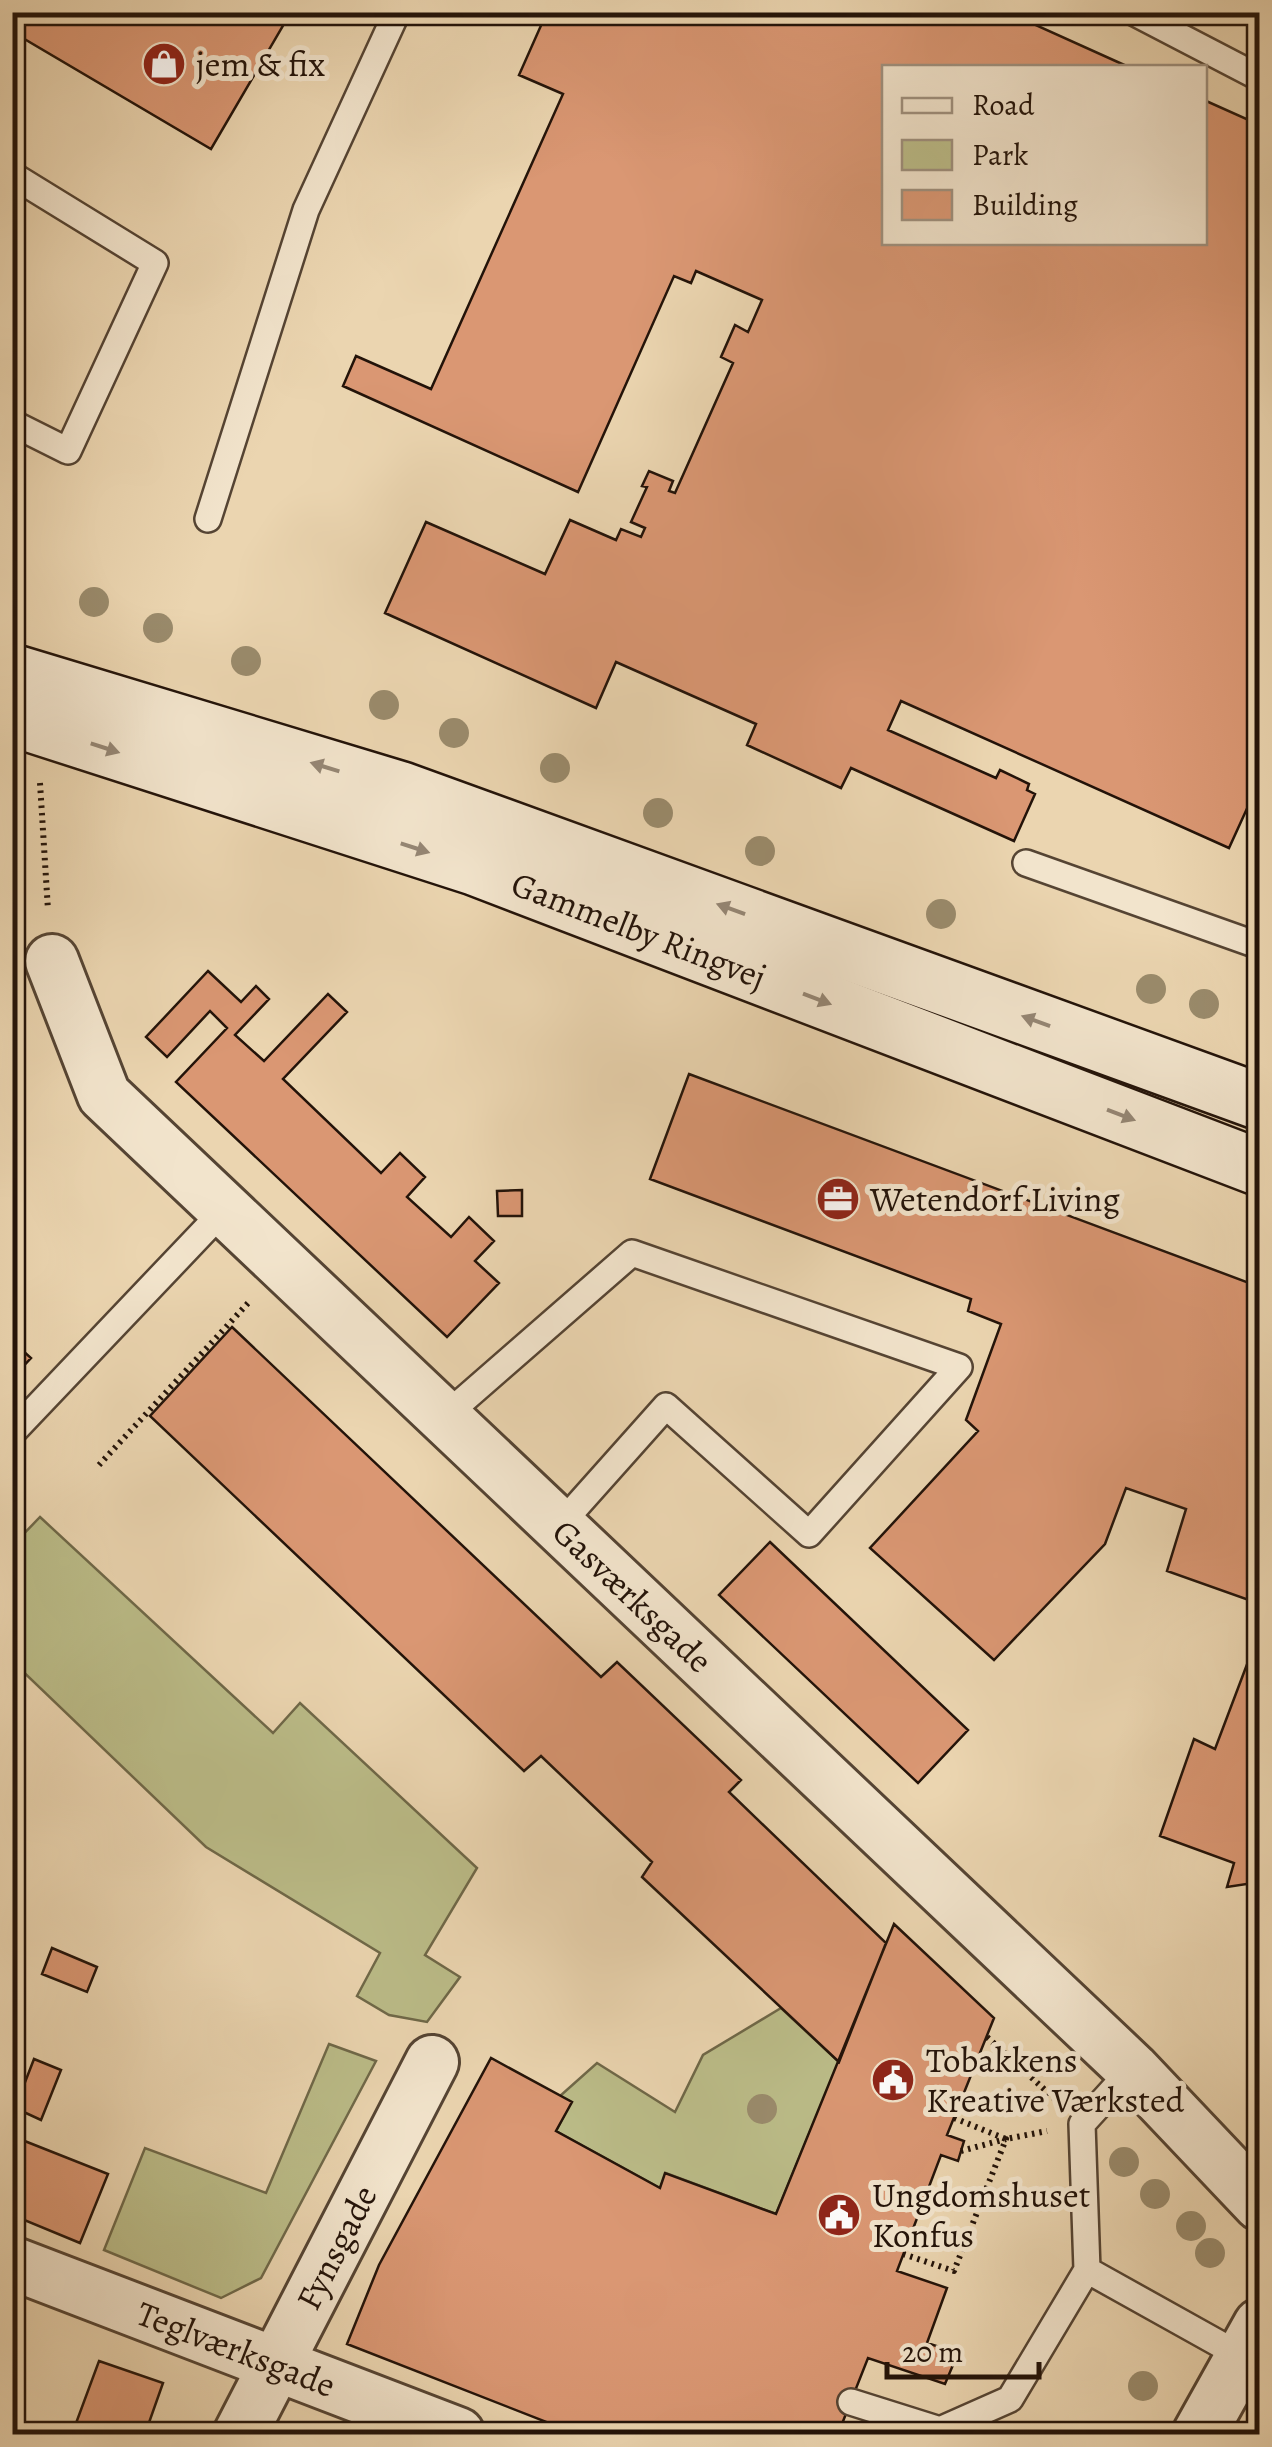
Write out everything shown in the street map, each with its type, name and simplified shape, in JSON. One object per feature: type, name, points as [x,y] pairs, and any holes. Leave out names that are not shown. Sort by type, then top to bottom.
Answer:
[{"type":"street","name":"Gammelby Ringvej","points":[[12,672],[402,790],[1260,1102]]},
{"type":"street","name":"Gammelby Ringvej","points":[[12,718],[474,867],[1260,1168]]},
{"type":"street","name":"Gasværksgade","points":[[52,962],[104,1095],[1132,2068],[1260,2204]]},
{"type":"street","name":"Fynsgade","points":[[240,2434],[432,2062]]},
{"type":"street","name":"Teglværksgade","points":[[12,2263],[458,2434]]},
{"type":"street","points":[[1200,2434],[1251,2341]]},
{"type":"lane","points":[[208,519],[306,210],[397,12]]},
{"type":"lane","points":[[1133,12],[1260,78]]},
{"type":"lane","points":[[12,175],[155,263],[68,451],[12,423]]},
{"type":"lane","points":[[1026,862],[1260,946]]},
{"type":"lane","points":[[12,1433],[224,1208]]},
{"type":"lane","points":[[444,1416],[632,1254],[958,1368],[808,1534],[666,1406],[559,1526]]},
{"type":"lane","points":[[850,2402],[940,2430],[1010,2399],[1086,2270],[1082,2124],[1132,2068]]},
{"type":"lane","points":[[1086,2270],[1251,2341]]},
{"type":"path","points":[[39,766],[52,962]]},
{"type":"path","points":[[99,1466],[284,1265]]},
{"type":"path","points":[[986,2037],[1082,2124]]},
{"type":"path","points":[[954,2118],[1006,2139]]},
{"type":"path","points":[[961,2151],[1082,2124]]},
{"type":"path","points":[[903,2254],[954,2271],[1006,2139]]},
{"type":"green space","points":[[40,1517],[273,1733],[300,1703],[477,1868],[425,1955],[460,1977],[427,2022],[389,2015],[357,1996],[380,1953],[206,1847],[13,1662],[13,1545]]},
{"type":"green space","points":[[781,2008],[839,2062],[776,2214],[666,2173],[660,2188],[556,2131],[571,2102],[560,2096],[597,2063],[675,2112],[703,2055]]},
{"type":"green space","points":[[329,2044],[376,2061],[261,2278],[221,2298],[104,2250],[145,2148],[266,2193]]},
{"type":"building","name":"jem & fix","points":[[28,12],[291,12],[211,149],[16,34]]},
{"type":"building","points":[[547,12],[1007,12],[1124,65],[882,65],[882,245],[1207,245],[1207,101],[1260,125],[1260,560],[1248,586],[1252,588],[1260,579],[1260,780],[1229,848],[901,701],[888,730],[996,778],[1000,770],[1029,784],[1027,790],[1035,794],[1014,841],[851,768],[841,788],[747,745],[756,724],[616,662],[596,708],[385,613],[426,522],[545,574],[570,520],[616,540],[621,529],[641,537],[645,528],[631,522],[647,487],[642,486],[649,471],[673,481],[669,491],[675,493],[733,363],[721,357],[735,325],[748,332],[762,300],[696,271],[691,283],[674,276],[578,492],[343,386],[356,356],[431,389],[563,94],[519,75]]},
{"type":"building","points":[[1223,12],[1260,12],[1260,30],[1231,17]]},
{"type":"building","points":[[208,971],[241,1002],[256,986],[269,999],[235,1035],[264,1061],[328,994],[347,1012],[283,1079],[381,1173],[400,1153],[425,1177],[407,1197],[451,1237],[469,1217],[494,1241],[475,1261],[499,1283],[447,1337],[176,1082],[227,1028],[210,1011],[167,1057],[146,1037]]},
{"type":"building","points":[[689,1074],[1260,1287],[1260,1604],[1167,1571],[1186,1509],[1126,1488],[1105,1544],[994,1660],[870,1548],[978,1431],[966,1420],[1001,1324],[968,1311],[971,1299],[650,1179]]},
{"type":"building","points":[[522,1190],[522,1216],[498,1216],[497,1191]]},
{"type":"building","points":[[232,1327],[601,1677],[617,1662],[741,1780],[729,1792],[886,1943],[839,2062],[642,1877],[652,1862],[541,1756],[524,1771],[150,1416]]},
{"type":"building","points":[[12,1341],[31,1358],[12,1378]]},
{"type":"building","points":[[770,1542],[968,1730],[918,1783],[719,1595]]},
{"type":"building","points":[[1260,1630],[1260,1882],[1227,1887],[1234,1863],[1160,1836],[1194,1739],[1215,1749]]},
{"type":"building","points":[[894,1924],[994,2018],[947,2135],[964,2141],[958,2161],[941,2155],[897,2271],[947,2288],[927,2343],[958,2353],[945,2384],[868,2358],[838,2434],[577,2434],[347,2344],[379,2265],[491,2058],[572,2102],[556,2131],[660,2188],[665,2173],[776,2214]]},
{"type":"building","points":[[52,1948],[97,1967],[87,1992],[42,1974]]},
{"type":"building","points":[[34,2059],[61,2070],[41,2120],[15,2108]]},
{"type":"building","points":[[12,2136],[108,2174],[80,2243],[12,2215]]},
{"type":"building","points":[[99,2361],[163,2383],[145,2434],[72,2434]]},
{"type":"place","name":"jem & fix","points":[[164,64]]},
{"type":"place","name":"Wetendorf Living","points":[[838,1199]]},
{"type":"place","name":"Tobakkens Kreative Værksted","points":[[893,2080]]},
{"type":"place","name":"Ungdomshuset Konfus","points":[[839,2215]]}]
